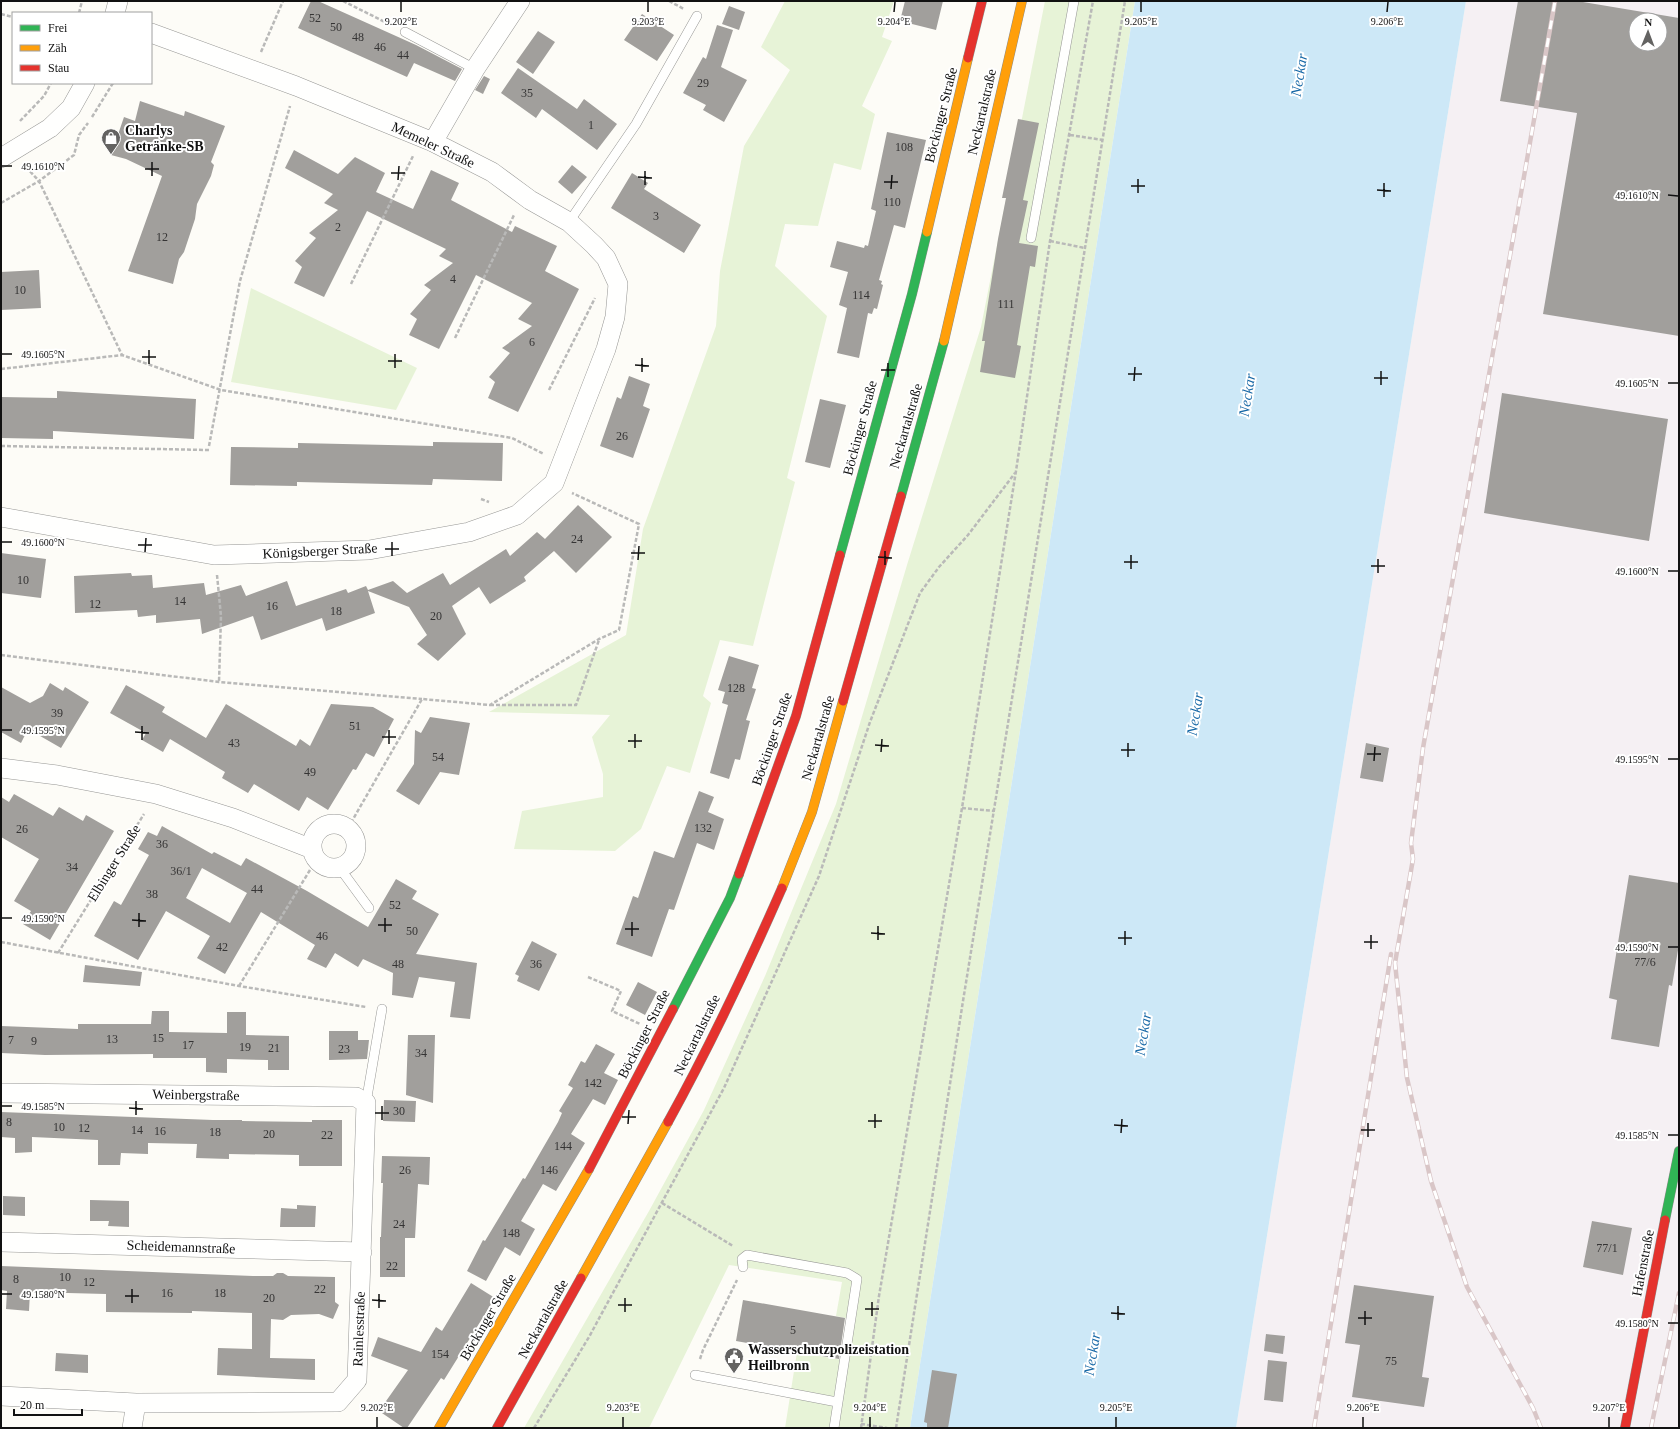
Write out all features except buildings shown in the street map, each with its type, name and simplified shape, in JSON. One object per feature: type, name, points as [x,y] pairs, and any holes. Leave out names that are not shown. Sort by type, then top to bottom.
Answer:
[{"type":"main road","name":"Böckinger Straße","points":[[439,1428],[598,1154],[730,898],[796,716],[912,294],[982,1]]},
{"type":"main road","name":"Neckartalstraße","points":[[497,1428],[534,1365],[686,1090],[772,912],[812,812],[948,328],[1022,1]]},
{"type":"main road","name":"Hafenstraße","points":[[1625,1428],[1679,1151]]},
{"type":"street","points":[[115,12],[118,1]]},
{"type":"street","points":[[428,140],[520,1]]},
{"type":"street","name":"Memeler Straße","points":[[152,33],[296,86],[428,140],[492,172],[524,195],[569,222],[606,258],[618,284],[615,317],[606,349]]},
{"type":"street","points":[[7,154],[50,128],[71,108],[84,84]]},
{"type":"street","name":"Königsberger Straße","points":[[1,517],[214,554],[369,550],[469,532],[516,515],[554,483],[606,349]]},
{"type":"street","points":[[1,768],[57,775],[156,794],[233,818],[312,850]]},
{"type":"street","points":[[329,824],[340,824],[348,828],[354,835],[357,845],[355,854],[350,861],[339,867],[329,867],[317,860],[312,850],[313,839],[319,830],[329,824]]},
{"type":"street","name":"Weinbergstraße","points":[[1,1093],[356,1097],[366,1103]]},
{"type":"street","name":"Rainlesstraße","points":[[1,1396],[136,1403],[338,1402],[358,1380],[366,1103]]},
{"type":"street","name":"Scheidemannstraße","points":[[1,1242],[362,1252]]},
{"type":"street","points":[[507,1428],[515,1413],[534,1365]]},
{"type":"street","points":[[132,1428],[136,1403]]},
{"type":"lane","points":[[1031,238],[1074,1]]},
{"type":"lane","points":[[569,222],[636,124],[697,16]]},
{"type":"lane","points":[[405,32],[475,68]]},
{"type":"lane","points":[[339,867],[369,908]]},
{"type":"lane","name":"Rainlesstraße","points":[[366,1103],[382,1009]]},
{"type":"lane","points":[[743,1268],[742,1259],[747,1255],[847,1273],[857,1279],[834,1428]]},
{"type":"lane","points":[[695,1375],[837,1402]]},
{"type":"path","points":[[79,12],[82,1]]},
{"type":"path","points":[[253,71],[283,1]]},
{"type":"path","points":[[343,1],[405,32]]},
{"type":"path","points":[[861,1428],[879,1296],[962,808],[1015,479],[1050,241],[1093,1]]},
{"type":"path","points":[[896,1428],[1125,1]]},
{"type":"path","points":[[1,14],[12,17]]},
{"type":"path","points":[[17,123],[44,96],[50,84]]},
{"type":"path","points":[[1,203],[39,181],[74,155],[79,135],[112,84]]},
{"type":"path","points":[[209,446],[221,390],[240,281],[296,86]]},
{"type":"path","points":[[1070,135],[1103,140]]},
{"type":"path","points":[[351,284],[428,140]]},
{"type":"path","points":[[7,154],[39,181],[122,355]]},
{"type":"path","points":[[454,338],[524,195]]},
{"type":"path","points":[[1050,241],[1085,248]]},
{"type":"path","points":[[548,390],[610,267]]},
{"type":"path","points":[[1,369],[122,355],[221,390],[512,438],[562,464]]},
{"type":"path","points":[[1,446],[209,450]]},
{"type":"path","points":[[490,705],[599,640],[619,630],[639,524],[583,500],[554,483]]},
{"type":"path","points":[[214,554],[221,616],[219,682]]},
{"type":"path","points":[[1,655],[219,682],[490,705],[576,705],[599,640]]},
{"type":"path","points":[[348,828],[422,699]]},
{"type":"path","name":"Elbinger Straße","points":[[58,952],[156,794]]},
{"type":"path","points":[[962,808],[994,811]]},
{"type":"path","points":[[239,986],[302,880]]},
{"type":"path","points":[[1,942],[239,986],[382,1009]]},
{"type":"path","points":[[588,977],[621,991],[612,1011],[660,1033]]},
{"type":"path","points":[[662,1203],[747,1255]]},
{"type":"path","points":[[695,1375],[703,1350],[743,1268]]},
{"type":"path","points":[[861,1424],[887,1428]]},
{"type":"shaded area","points":[[1466,1],[1679,1],[1679,1428],[1236,1428]]},
{"type":"green space","points":[[785,1],[894,1],[882,37],[892,41],[862,106],[875,114],[861,170],[834,163],[818,226],[785,224],[775,266],[827,316],[787,478],[795,482],[753,646],[720,640],[703,696],[711,703],[690,773],[667,766],[641,829],[615,851],[514,849],[522,811],[603,797],[603,774],[592,737],[610,715],[489,712],[626,635],[643,529],[716,326],[720,271],[744,146],[790,70],[761,47]]},
{"type":"green space","points":[[1045,1],[1135,1],[910,1428],[785,1428],[797,1352],[842,1360],[850,1319],[836,1316],[842,1282],[729,1265],[649,1428],[524,1428],[649,1211],[704,1110],[765,976],[836,804],[907,565],[981,327]]},
{"type":"green space","points":[[251,288],[417,368],[396,410],[231,382]]},
{"type":"water","name":"Neckar","points":[[1135,1],[1466,1],[1236,1428],[910,1428]]},
{"type":"railway","points":[[1541,1428],[1533,1408],[1467,1287],[1431,1181],[1407,1078],[1395,963],[1413,859],[1411,843],[1423,748],[1555,1]]},
{"type":"railway","points":[[1314,1428],[1391,954]]},
{"type":"railway","points":[[1651,1428],[1679,1293]]},
{"type":"traffic: fast","points":[[840,555],[912,294],[927,232]]},
{"type":"traffic: fast","points":[[901,496],[944,341]]},
{"type":"traffic: fast","points":[[673,1009],[730,898],[739,874]]},
{"type":"traffic: fast","points":[[1665,1220],[1679,1151]]},
{"type":"traffic: slow","points":[[944,341],[1022,1]]},
{"type":"traffic: slow","points":[[927,232],[968,58]]},
{"type":"traffic: slow","points":[[782,888],[812,812],[843,701]]},
{"type":"traffic: slow","points":[[581,1278],[668,1122]]},
{"type":"traffic: slow","points":[[439,1428],[589,1169]]},
{"type":"traffic: jam","points":[[968,58],[982,1]]},
{"type":"traffic: jam","points":[[843,701],[901,496]]},
{"type":"traffic: jam","points":[[739,874],[796,716],[840,555]]},
{"type":"traffic: jam","points":[[668,1122],[699,1065],[728,1006],[782,888]]},
{"type":"traffic: jam","points":[[589,1169],[673,1009]]},
{"type":"traffic: jam","points":[[1625,1428],[1665,1220]]},
{"type":"traffic: jam","points":[[497,1428],[581,1278]]},
{"type":"place","name":"Charlys Getränke-SB","points":[[111,155]]},
{"type":"place","name":"Wasserschutzpolizeistation Heilbronn","points":[[734,1374]]}]
